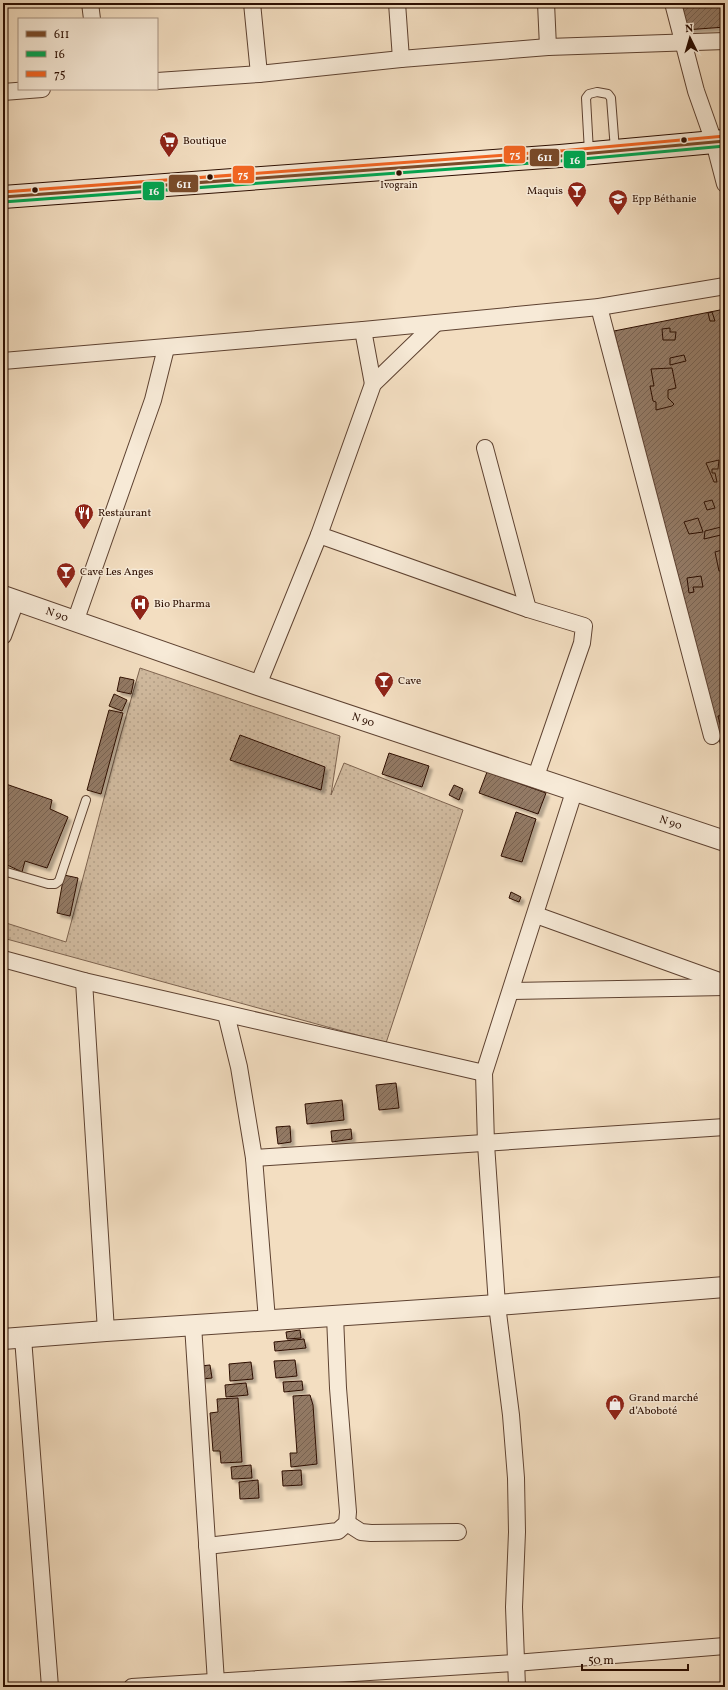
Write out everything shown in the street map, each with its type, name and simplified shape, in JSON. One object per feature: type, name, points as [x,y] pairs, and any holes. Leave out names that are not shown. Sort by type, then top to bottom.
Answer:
[{"type":"main road","points":[[3,197],[720,142]]},
{"type":"street","points":[[90,3],[92,18]]},
{"type":"street","points":[[252,3],[259,74]]},
{"type":"street","points":[[397,3],[401,59]]},
{"type":"street","points":[[546,3],[548,47]]},
{"type":"street","points":[[673,3],[696,91],[720,142],[725,184]]},
{"type":"street","points":[[158,81],[259,74],[401,59],[548,47],[725,41]]},
{"type":"street","points":[[3,92],[29,90]]},
{"type":"street","points":[[3,361],[166,348],[436,323],[599,306],[725,286]]},
{"type":"street","points":[[599,306],[712,736]]},
{"type":"street","points":[[258,685],[319,535],[373,384],[436,323]]},
{"type":"street","points":[[363,330],[373,384]]},
{"type":"street","points":[[75,622],[153,400],[166,348]]},
{"type":"street","points":[[485,448],[528,609]]},
{"type":"street","points":[[319,535],[528,609],[584,626],[582,643],[535,779]]},
{"type":"street","points":[[3,636],[10,598]]},
{"type":"street","name":"N 90","points":[[10,598],[258,685],[535,779],[725,841]]},
{"type":"street","points":[[517,1687],[514,1607],[518,1532],[516,1478],[511,1415],[497,1305],[486,1144],[484,1074],[512,991],[574,792]]},
{"type":"street","points":[[536,915],[725,983]]},
{"type":"street","points":[[3,959],[18,962],[84,982],[484,1074]]},
{"type":"street","points":[[84,982],[106,1331]]},
{"type":"street","points":[[512,991],[725,987]]},
{"type":"street","points":[[226,1014],[239,1067],[254,1158],[268,1320]]},
{"type":"street","points":[[254,1158],[486,1144],[725,1127]]},
{"type":"street","points":[[3,1339],[497,1305],[725,1287]]},
{"type":"street","points":[[207,1546],[338,1531],[347,1523],[348,1512],[338,1388],[335,1316]]},
{"type":"street","points":[[193,1325],[216,1682]]},
{"type":"street","points":[[23,1338],[50,1687]]},
{"type":"street","points":[[347,1523],[361,1532],[371,1533],[458,1532]]},
{"type":"street","points":[[132,1687],[515,1663],[725,1646]]},
{"type":"lane","points":[[589,153],[586,98],[588,94],[597,92],[608,94],[611,98],[615,151]]},
{"type":"lane","points":[[3,871],[48,884],[55,884],[59,881],[86,800]]},
{"type":"shaded area","points":[[140,668],[340,736],[331,795],[344,763],[463,810],[386,1043],[3,938],[3,922],[66,942]]},
{"type":"building","points":[[678,3],[725,3],[725,27],[685,30]]},
{"type":"building","points":[[725,309],[725,745],[721,746],[614,331]]},
{"type":"building","points":[[712,312],[715,321],[710,321],[708,313]]},
{"type":"building","points":[[670,328],[670,332],[676,332],[675,340],[663,340],[662,329]]},
{"type":"building","points":[[684,355],[686,361],[670,365],[670,358]]},
{"type":"building","points":[[672,368],[676,388],[668,390],[668,398],[674,404],[672,406],[656,410],[656,402],[653,401],[650,386],[654,386],[651,369]]},
{"type":"building","points":[[719,460],[718,469],[712,469],[712,473],[715,473],[717,482],[714,482],[706,463]]},
{"type":"building","points":[[712,500],[715,508],[707,510],[704,502]]},
{"type":"building","points":[[698,518],[703,532],[689,534],[684,522]]},
{"type":"building","points":[[725,526],[725,534],[704,539],[705,531]]},
{"type":"building","points":[[722,550],[725,570],[719,571],[715,552]]},
{"type":"building","points":[[701,576],[703,587],[693,587],[694,592],[689,593],[687,578]]},
{"type":"building","points":[[120,677],[134,680],[131,694],[117,691]]},
{"type":"building","points":[[114,694],[127,700],[122,711],[109,706]]},
{"type":"building","points":[[109,710],[123,713],[101,794],[87,790]]},
{"type":"building","points":[[725,715],[725,727],[721,728],[718,716]]},
{"type":"building","points":[[240,735],[325,767],[321,790],[230,760]]},
{"type":"building","points":[[389,753],[429,766],[422,787],[382,774]]},
{"type":"building","points":[[487,772],[546,793],[538,814],[479,793]]},
{"type":"building","points":[[3,783],[52,800],[50,809],[68,817],[47,868],[25,861],[22,872],[3,863]]},
{"type":"building","points":[[454,785],[463,789],[459,800],[449,795]]},
{"type":"building","points":[[516,812],[536,819],[522,862],[501,856]]},
{"type":"building","points":[[64,875],[78,878],[70,916],[57,913]]},
{"type":"building","points":[[511,892],[521,897],[519,902],[509,898]]},
{"type":"building","points":[[396,1083],[399,1108],[379,1110],[376,1085]]},
{"type":"building","points":[[342,1100],[344,1120],[307,1124],[305,1104]]},
{"type":"building","points":[[290,1126],[291,1142],[278,1144],[276,1127]]},
{"type":"building","points":[[351,1129],[352,1139],[332,1142],[331,1131]]},
{"type":"building","points":[[300,1330],[301,1338],[287,1339],[286,1332]]},
{"type":"building","points":[[304,1339],[306,1348],[275,1351],[274,1342]]},
{"type":"building","points":[[295,1360],[297,1376],[276,1378],[274,1361]]},
{"type":"building","points":[[251,1362],[253,1379],[230,1381],[229,1364]]},
{"type":"building","points":[[210,1365],[212,1378],[202,1379],[200,1366]]},
{"type":"building","points":[[302,1381],[303,1390],[284,1392],[283,1382]]},
{"type":"building","points":[[246,1383],[248,1395],[226,1397],[225,1385]]},
{"type":"building","points":[[310,1395],[313,1405],[317,1464],[291,1467],[290,1453],[297,1453],[293,1396]]},
{"type":"building","points":[[238,1398],[242,1462],[221,1463],[220,1451],[213,1451],[210,1413],[218,1412],[217,1399]]},
{"type":"building","points":[[251,1465],[252,1478],[232,1479],[231,1467]]},
{"type":"building","points":[[301,1470],[302,1485],[283,1486],[282,1471]]},
{"type":"building","points":[[258,1480],[259,1498],[240,1499],[239,1482]]},
{"type":"transit line","name":"75","points":[[3,192],[560,151],[725,136]]},
{"type":"transit line","name":"611","points":[[3,197],[560,156],[725,141]]},
{"type":"transit line","name":"16","points":[[3,202],[560,161],[725,146]]},
{"type":"place","name":"Boutique","points":[[169,158]]},
{"type":"place","name":"Ivograin","points":[[399,173]]},
{"type":"place","name":"Maquis","points":[[577,208]]},
{"type":"place","name":"Epp Béthanie","points":[[618,216]]},
{"type":"place","name":"Restaurant","points":[[84,530]]},
{"type":"place","name":"Cave Les Anges","points":[[66,589]]},
{"type":"place","name":"Bio Pharma","points":[[140,621]]},
{"type":"place","name":"Cave","points":[[384,698]]},
{"type":"place","name":"Grand marché d’Aboboté","points":[[615,1421]]}]
